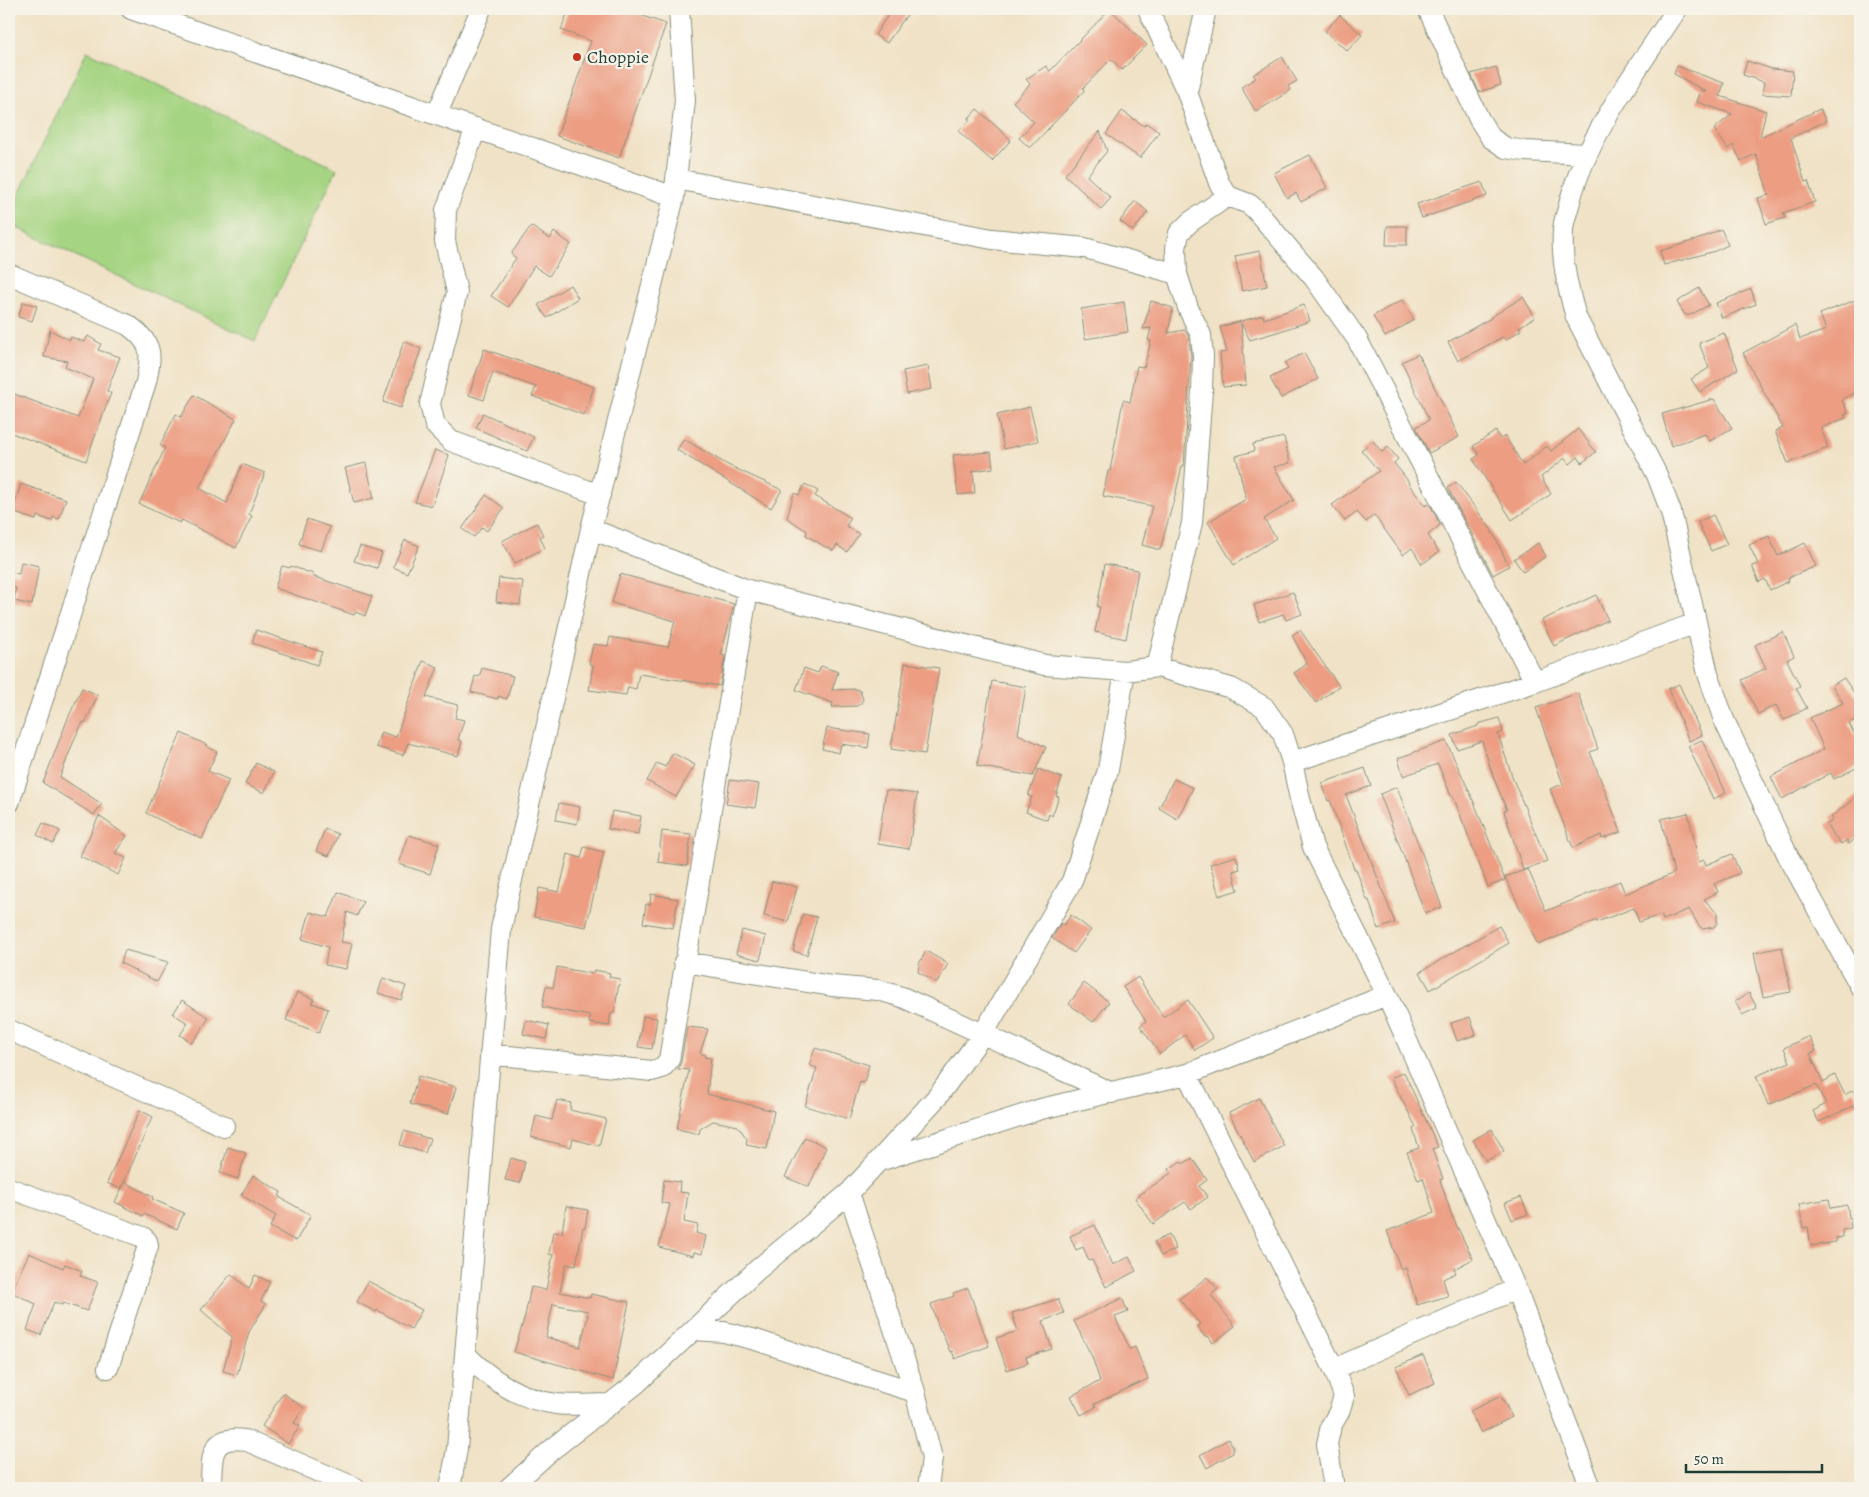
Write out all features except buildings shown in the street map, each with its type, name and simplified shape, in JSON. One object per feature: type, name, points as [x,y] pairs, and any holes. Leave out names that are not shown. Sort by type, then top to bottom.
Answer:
[{"type":"street","points":[[131,9],[476,128],[675,188],[992,238],[1085,248],[1177,274]]},
{"type":"street","points":[[437,114],[481,9]]},
{"type":"street","points":[[1148,9],[1187,92],[1219,183],[1228,196],[1255,209],[1314,278],[1357,339],[1535,682]]},
{"type":"street","points":[[1187,92],[1206,9]]},
{"type":"street","points":[[1428,9],[1479,119],[1491,138],[1506,148],[1525,151],[1587,154]]},
{"type":"street","points":[[1677,9],[1621,94],[1587,154],[1572,191],[1563,229],[1563,258],[1568,290],[1576,317],[1664,492],[1671,512],[1708,674],[1724,720],[1743,764],[1788,856],[1860,986]]},
{"type":"street","points":[[450,1488],[457,1449],[501,929],[591,529],[675,188],[685,101],[677,10]]},
{"type":"street","points":[[476,128],[446,210],[445,242],[458,292],[430,404],[435,425],[451,441],[600,495]]},
{"type":"street","points":[[1157,667],[1192,523],[1202,391],[1203,356],[1201,335],[1188,308],[1177,274],[1176,248],[1179,233],[1190,222],[1228,196]]},
{"type":"street","points":[[9,274],[128,325],[141,334],[147,344],[150,363],[146,382],[9,804]]},
{"type":"street","points":[[591,529],[748,590],[1045,665],[1125,671],[1157,667],[1230,688],[1264,707],[1282,734],[1292,762],[1313,847],[1387,995],[1516,1289],[1591,1488]]},
{"type":"street","points":[[490,1054],[652,1071],[662,1068],[669,1060],[748,590]]},
{"type":"street","points":[[1292,762],[1535,682],[1696,624]]},
{"type":"street","points":[[509,1488],[550,1451],[637,1384],[757,1270],[849,1193],[938,1096],[983,1034],[1072,881],[1108,770],[1125,671]]},
{"type":"street","points":[[684,962],[832,986],[878,990],[902,996],[1112,1093]]},
{"type":"street","points":[[876,1162],[1041,1109],[1187,1074],[1387,995]]},
{"type":"street","points":[[9,1030],[224,1126]]},
{"type":"street","points":[[1187,1074],[1334,1369],[1344,1396],[1339,1412],[1331,1426],[1327,1444],[1334,1488]]},
{"type":"street","points":[[9,1188],[143,1237],[147,1241],[148,1246],[108,1368]]},
{"type":"street","points":[[849,1193],[915,1392],[932,1458],[928,1488]]},
{"type":"street","points":[[1334,1369],[1516,1289]]},
{"type":"street","points":[[694,1330],[724,1332],[756,1340],[915,1392]]},
{"type":"street","points":[[465,1354],[480,1369],[506,1388],[532,1399],[557,1404],[611,1404]]},
{"type":"street","points":[[211,1488],[212,1457],[219,1444],[231,1438],[245,1440],[356,1488]]},
{"type":"green space","points":[[87,51],[337,169],[255,341],[9,224],[9,215]]},
{"type":"place","name":"Choppie","points":[[577,57]]}]
